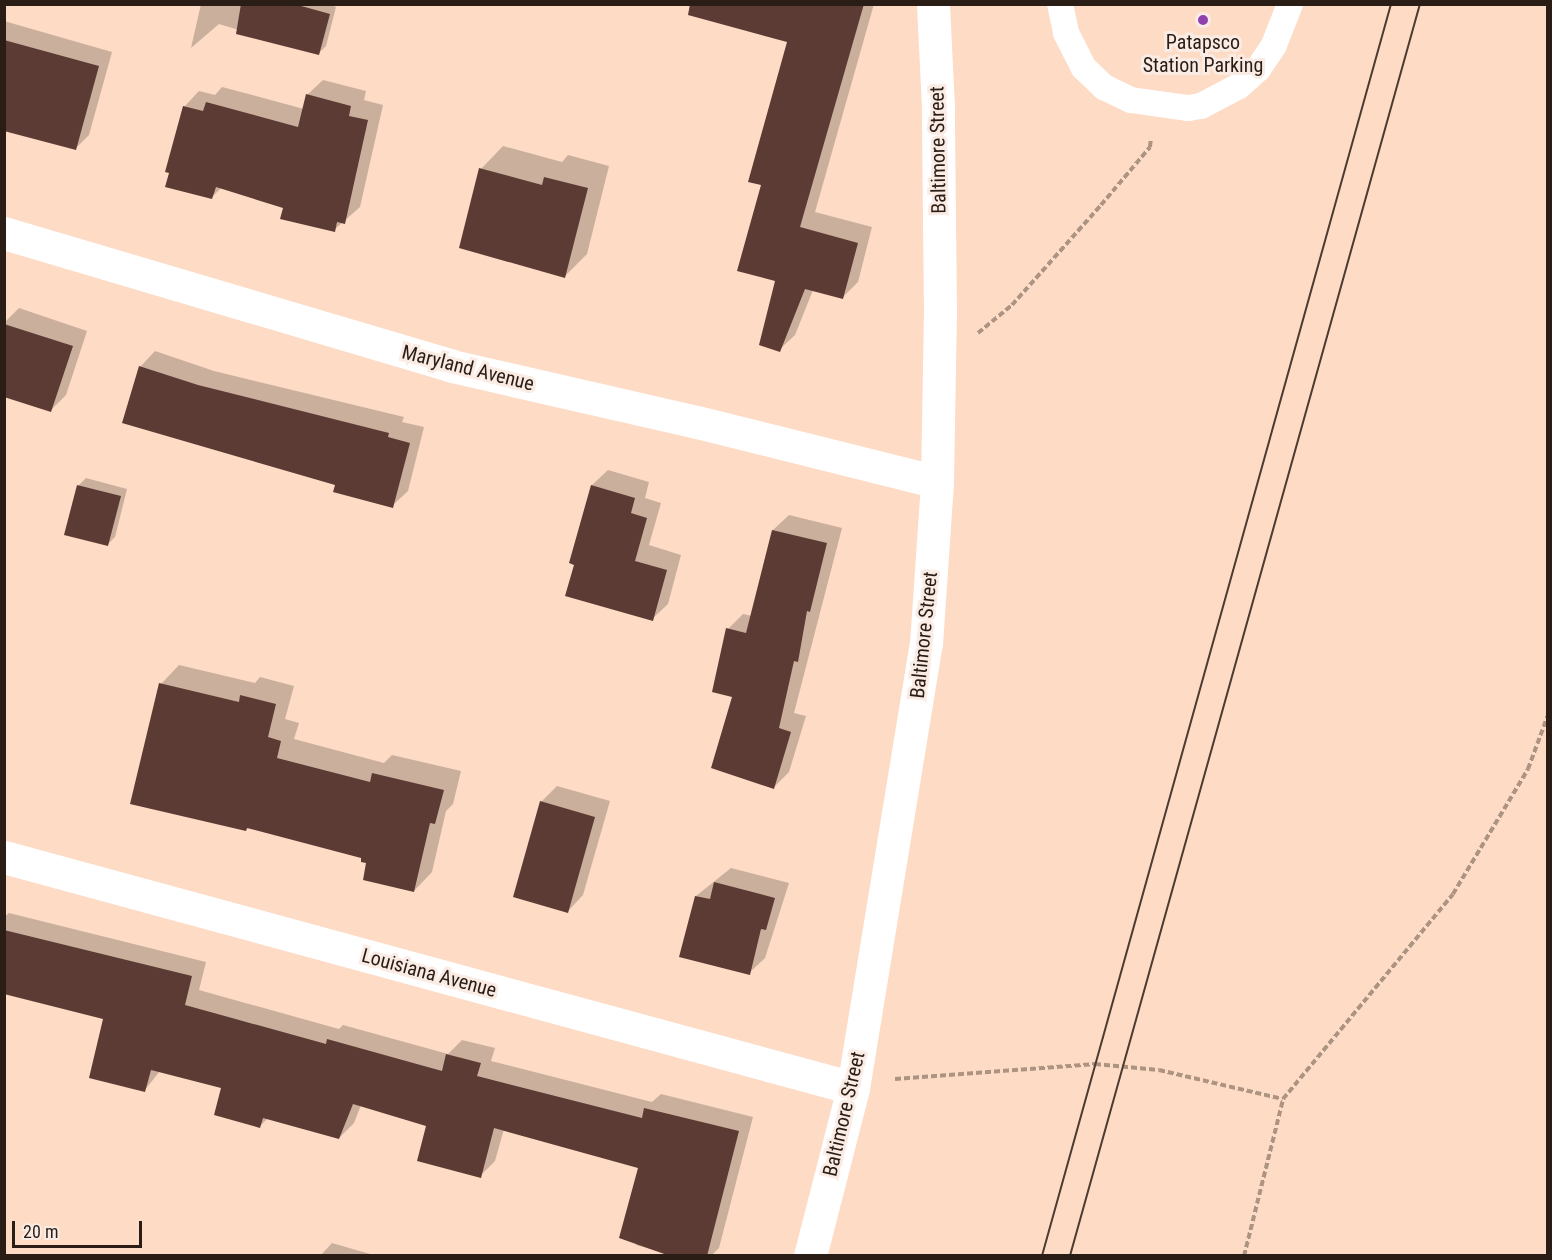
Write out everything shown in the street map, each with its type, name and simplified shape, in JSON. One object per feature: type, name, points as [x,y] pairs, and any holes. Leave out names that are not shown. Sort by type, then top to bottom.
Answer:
[{"type":"street","name":"Baltimore Street","points":[[810,1256],[853,1088],[926,644],[937,482],[938,107],[933,4]]},
{"type":"street","name":"Maryland Avenue","points":[[4,233],[453,366],[698,422],[937,482]]},
{"type":"street","name":"Louisiana Avenue","points":[[4,857],[853,1088]]},
{"type":"lane","points":[[1059,4],[1066,33],[1084,68],[1104,87],[1156,106],[1201,106],[1239,86],[1268,57],[1290,4]]},
{"type":"path","points":[[938,379],[973,337],[1012,305],[1150,147],[1156,106]]},
{"type":"path","points":[[1244,1256],[1283,1099],[1453,894],[1528,769],[1548,715]]},
{"type":"path","points":[[853,1088],[893,1079],[1095,1064],[1159,1070],[1283,1099]]},
{"type":"building","points":[[241,4],[294,4],[330,14],[319,55],[236,34]]},
{"type":"building","points":[[690,4],[864,4],[800,227],[858,243],[843,299],[805,289],[780,352],[759,345],[775,281],[737,271],[761,185],[748,182],[787,42],[688,15]]},
{"type":"building","points":[[4,40],[99,66],[76,150],[4,131]]},
{"type":"building","points":[[306,94],[351,106],[349,116],[368,120],[345,224],[337,222],[335,232],[280,219],[283,208],[216,187],[212,199],[165,187],[169,173],[165,172],[183,106],[203,111],[206,102],[298,127]]},
{"type":"building","points":[[479,168],[542,185],[544,177],[588,188],[565,278],[459,248]]},
{"type":"building","points":[[4,324],[73,346],[51,412],[4,397]]},
{"type":"building","points":[[139,366],[198,385],[389,433],[388,437],[410,443],[393,508],[333,492],[335,485],[122,423]]},
{"type":"building","points":[[77,485],[121,496],[108,546],[64,535]]},
{"type":"building","points":[[591,485],[635,498],[631,513],[647,518],[635,561],[667,570],[653,621],[565,596],[574,565],[569,563]]},
{"type":"building","points":[[772,530],[827,543],[810,612],[807,611],[798,662],[794,661],[779,728],[791,732],[774,789],[711,768],[732,697],[712,692],[726,628],[746,633]]},
{"type":"building","points":[[159,683],[239,702],[240,695],[276,704],[268,737],[281,741],[277,758],[370,782],[372,773],[444,790],[435,824],[430,823],[414,892],[363,880],[366,863],[361,862],[361,858],[247,828],[246,831],[130,804]]},
{"type":"building","points":[[540,801],[595,817],[568,913],[513,897]]},
{"type":"building","points":[[714,882],[775,898],[766,930],[761,929],[750,975],[679,957],[695,896],[710,899]]},
{"type":"building","points":[[4,930],[192,976],[185,1005],[326,1044],[327,1039],[442,1071],[446,1054],[481,1063],[477,1076],[642,1118],[644,1108],[739,1131],[707,1256],[670,1256],[619,1238],[638,1168],[494,1128],[481,1178],[417,1161],[426,1126],[353,1104],[339,1139],[263,1118],[260,1128],[214,1115],[221,1088],[151,1070],[145,1092],[89,1078],[103,1019],[4,994]]},
{"type":"tram line","points":[[1042,1256],[1391,4]]},
{"type":"tram line","points":[[1070,1256],[1420,4]]},
{"type":"place","name":"Patapsco Station Parking","points":[[1203,20]]}]
